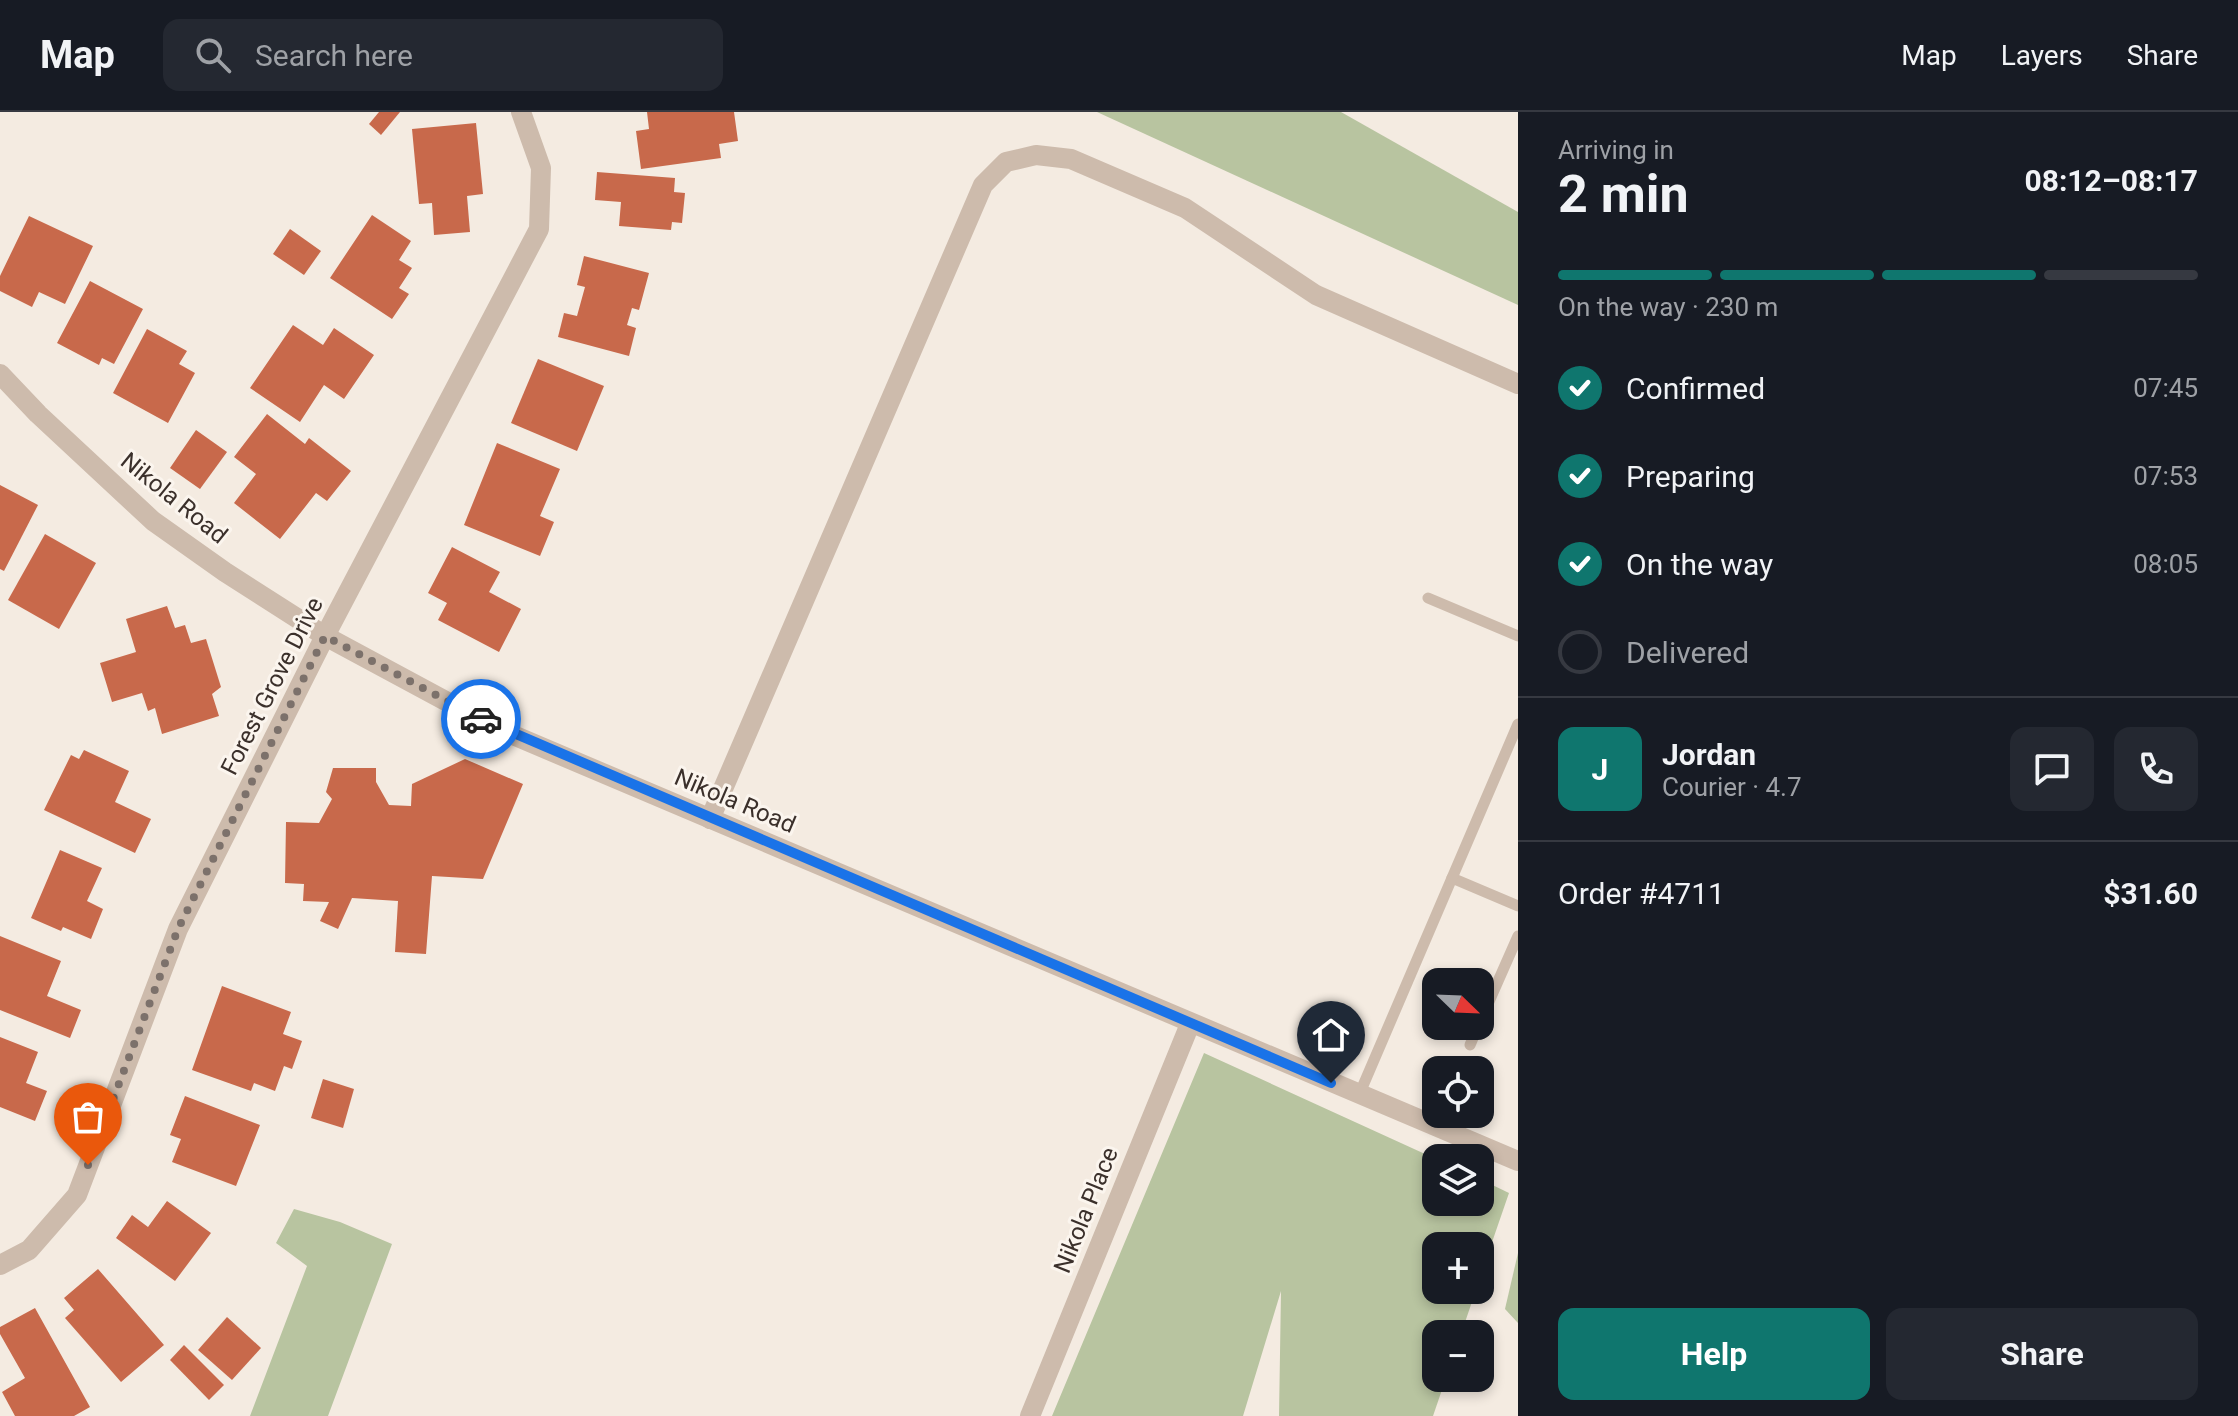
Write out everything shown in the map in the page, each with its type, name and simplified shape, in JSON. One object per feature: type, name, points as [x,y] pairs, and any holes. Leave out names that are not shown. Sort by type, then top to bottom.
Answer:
[{"type":"street","name":"Forest Grove Drive","points":[[0,1265],[29,1250],[77,1195],[178,929],[325,636],[539,229],[541,168],[521,112]]},
{"type":"street","points":[[710,819],[983,185],[1006,162],[1036,155],[1071,159],[1185,208],[1316,295],[1518,384]]},
{"type":"street","name":"Nikola Road","points":[[0,374],[38,414],[153,521],[325,636],[494,727],[1518,1161]]},
{"type":"street","name":"Nikola Place","points":[[1030,1416],[1190,1024]]},
{"type":"lane","points":[[1428,598],[1518,636]]},
{"type":"lane","points":[[1359,1095],[1518,724]]},
{"type":"lane","points":[[1452,878],[1518,906]]},
{"type":"lane","points":[[1494,990],[1518,936]]},
{"type":"lane","points":[[1470,1045],[1472,1040]]},
{"type":"green space","points":[[1097,112],[1341,112],[1518,212],[1518,305]]},
{"type":"green space","points":[[1204,1053],[1422,1153],[1422,1216],[1494,1216],[1494,1186],[1509,1193],[1494,1236],[1494,1232],[1422,1232],[1422,1304],[1471,1304],[1466,1320],[1422,1320],[1422,1392],[1441,1392],[1433,1416],[1279,1416],[1281,1291],[1243,1416],[1052,1416]]},
{"type":"green space","points":[[294,1209],[340,1222],[392,1244],[328,1416],[250,1416],[307,1266],[276,1243]]},
{"type":"green space","points":[[1518,1253],[1518,1323],[1505,1309]]},
{"type":"building","points":[[379,112],[400,112],[381,135],[369,124]]},
{"type":"building","points":[[647,112],[734,112],[738,141],[719,144],[721,158],[641,169],[636,131],[649,129]]},
{"type":"building","points":[[476,123],[483,194],[467,196],[470,232],[434,235],[432,203],[419,204],[412,129]]},
{"type":"building","points":[[597,172],[675,178],[674,192],[685,193],[682,223],[672,222],[671,230],[619,226],[621,202],[595,200]]},
{"type":"building","points":[[372,215],[411,241],[399,260],[412,268],[399,288],[409,294],[392,319],[330,278]]},
{"type":"building","points":[[29,216],[93,246],[65,304],[39,292],[32,307],[0,291],[0,276]]},
{"type":"building","points":[[290,229],[321,251],[304,275],[273,254]]},
{"type":"building","points":[[584,256],[649,273],[639,310],[632,308],[627,325],[636,328],[629,356],[558,337],[564,313],[577,316],[585,287],[577,285]]},
{"type":"building","points":[[90,281],[143,309],[114,364],[102,358],[99,365],[57,343]]},
{"type":"building","points":[[293,325],[323,345],[334,328],[374,355],[344,399],[324,385],[300,422],[250,388]]},
{"type":"building","points":[[147,329],[187,351],[179,364],[195,373],[168,423],[113,393]]},
{"type":"building","points":[[538,359],[604,386],[577,451],[511,423]]},
{"type":"building","points":[[267,414],[305,444],[309,438],[351,471],[327,501],[316,493],[280,539],[234,503],[256,474],[234,457]]},
{"type":"building","points":[[196,430],[227,452],[200,489],[170,468]]},
{"type":"building","points":[[497,443],[560,469],[540,516],[554,522],[540,556],[464,525]]},
{"type":"building","points":[[0,485],[38,505],[4,571],[0,569]]},
{"type":"building","points":[[45,534],[96,563],[59,629],[8,600]]},
{"type":"building","points":[[452,547],[500,572],[489,592],[521,609],[499,652],[438,620],[447,603],[428,593]]},
{"type":"building","points":[[167,606],[175,628],[185,625],[191,643],[206,639],[221,687],[212,694],[219,716],[162,734],[155,708],[148,711],[142,693],[112,702],[100,663],[136,652],[126,619]]},
{"type":"building","points":[[84,750],[129,771],[115,802],[151,819],[135,853],[44,810],[71,755],[79,759]]},
{"type":"building","points":[[465,759],[523,784],[483,879],[432,876],[426,954],[395,952],[398,901],[352,898],[338,929],[320,921],[329,902],[303,901],[304,884],[285,883],[286,822],[319,823],[332,799],[326,792],[333,768],[376,768],[376,782],[389,805],[411,806],[412,784]]},
{"type":"building","points":[[60,850],[102,868],[87,901],[103,909],[91,939],[31,918]]},
{"type":"building","points":[[0,936],[61,961],[47,996],[81,1010],[70,1038],[0,1010]]},
{"type":"building","points":[[222,986],[291,1012],[283,1034],[302,1041],[292,1069],[284,1066],[275,1091],[254,1083],[251,1091],[192,1070]]},
{"type":"building","points":[[0,1037],[38,1052],[26,1083],[47,1091],[35,1121],[0,1107]]},
{"type":"building","points":[[323,1079],[354,1089],[343,1128],[311,1118]]},
{"type":"building","points":[[185,1096],[260,1125],[236,1186],[172,1162],[181,1139],[170,1135]]},
{"type":"building","points":[[167,1201],[211,1233],[175,1281],[116,1238],[132,1215],[148,1227]]},
{"type":"building","points":[[98,1269],[164,1345],[121,1382],[65,1318],[74,1310],[64,1298]]},
{"type":"building","points":[[35,1308],[90,1407],[74,1416],[15,1416],[2,1392],[25,1378],[0,1334],[0,1327]]},
{"type":"building","points":[[227,1317],[261,1348],[232,1380],[198,1350]]},
{"type":"building","points":[[184,1345],[224,1385],[209,1400],[170,1360]]},
{"type":"way so far","points":[[88,1165],[178,929],[325,636],[481,719]]},
{"type":"route","points":[[481,719],[1331,1083]]}]
